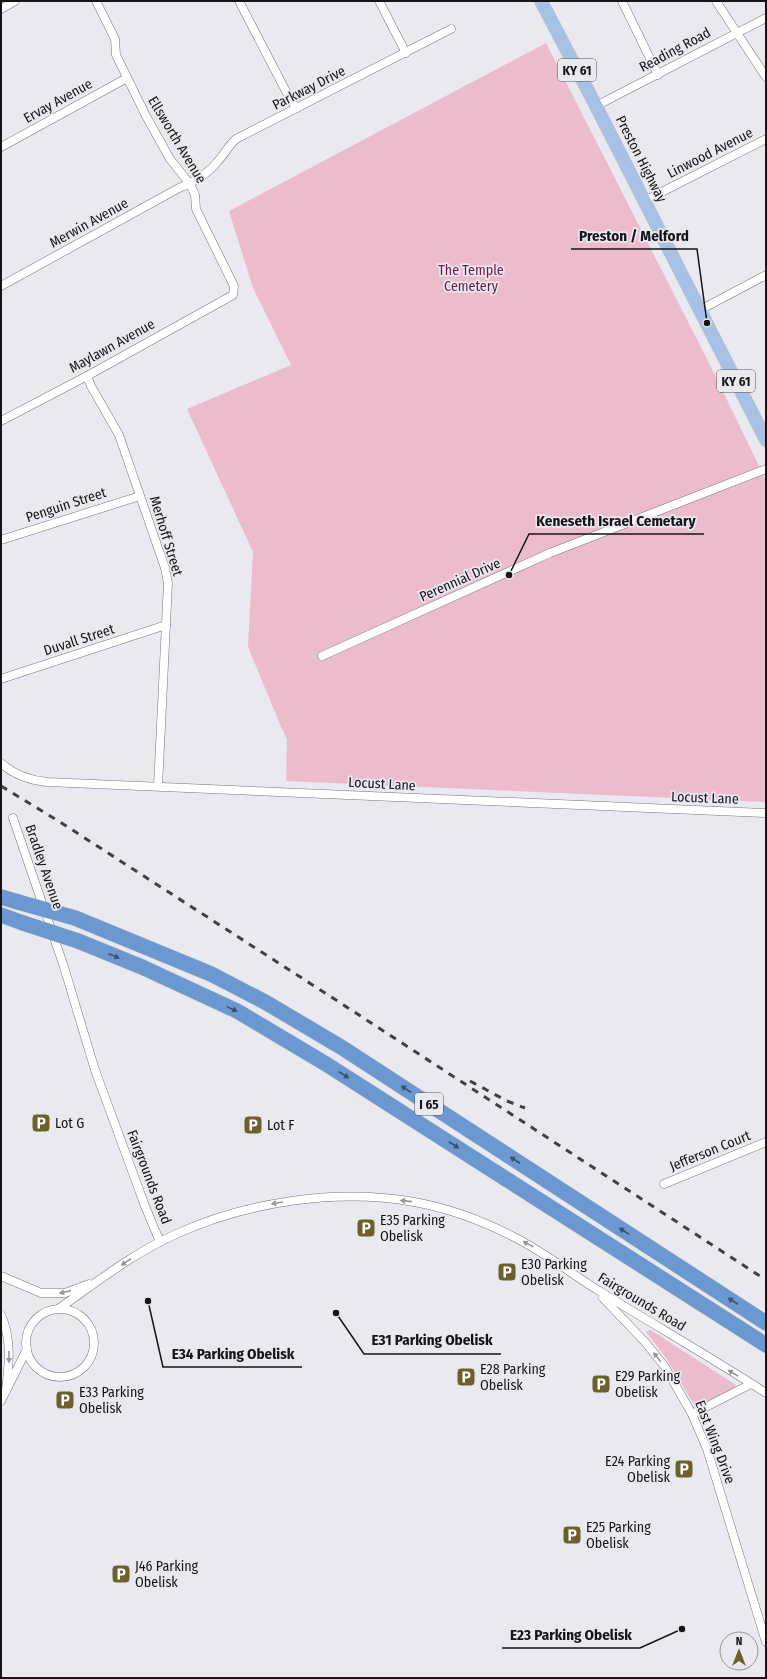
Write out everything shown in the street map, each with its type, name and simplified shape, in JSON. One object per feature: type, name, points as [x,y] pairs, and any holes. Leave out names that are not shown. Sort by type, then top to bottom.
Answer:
[{"type":"highway","name":"I 65","points":[[1,897],[75,918],[211,974],[265,1002],[341,1047],[766,1322]]},
{"type":"highway","name":"I 65","points":[[1,915],[78,941],[142,967],[237,1011],[326,1064],[766,1345]]},
{"type":"main road","name":"Preston Highway","points":[[541,1],[766,440]]},
{"type":"street","points":[[1,9],[15,1]]},
{"type":"street","name":"Ellsworth Avenue","points":[[96,1],[115,39],[116,54],[127,78],[170,159],[190,184],[195,195],[196,209],[234,286],[235,292]]},
{"type":"street","points":[[239,1],[291,101],[297,108]]},
{"type":"street","points":[[379,1],[406,53]]},
{"type":"street","points":[[622,1],[658,75]]},
{"type":"street","points":[[716,1],[766,77]]},
{"type":"street","name":"Reading Road","points":[[596,106],[766,18]]},
{"type":"street","name":"Parkway Drive","points":[[190,184],[213,167],[236,139],[451,29]]},
{"type":"street","name":"Ervay Avenue","points":[[1,147],[127,78]]},
{"type":"street","name":"Linwood Avenue","points":[[644,201],[766,139]]},
{"type":"street","name":"Merwin Avenue","points":[[1,286],[190,184]]},
{"type":"street","points":[[700,310],[766,275]]},
{"type":"street","name":"Maylawn Avenue","points":[[1,421],[87,376],[233,295],[235,292]]},
{"type":"street","name":"Merhoff Street","points":[[87,376],[91,386],[119,435],[165,568],[168,583],[158,786]]},
{"type":"street","name":"Perennial Drive","points":[[322,656],[550,553],[766,469]]},
{"type":"street","name":"Penguin Street","points":[[1,540],[140,496]]},
{"type":"street","name":"Duvall Street","points":[[1,679],[166,625]]},
{"type":"street","name":"Locust Lane","points":[[1,763],[10,771],[35,780],[766,813]]},
{"type":"street","name":"Bradley Avenue","points":[[13,818],[49,924]]},
{"type":"street","name":"Fairgrounds Road","points":[[49,924],[64,967],[95,1070],[145,1206],[160,1242],[209,1221],[257,1207],[308,1199],[368,1197],[414,1202],[469,1218],[512,1236],[537,1249],[586,1283],[766,1393]]},
{"type":"street","name":"Jefferson Court","points":[[664,1184],[766,1142]]},
{"type":"street","points":[[58,1309],[74,1313],[87,1322],[93,1332],[95,1343],[93,1354],[88,1364],[80,1372],[69,1376],[58,1377],[47,1374],[37,1368],[30,1360],[27,1349],[27,1338],[30,1327],[38,1318],[47,1312],[58,1309],[132,1258],[160,1242]]},
{"type":"street","points":[[1,1276],[41,1293],[54,1294],[65,1293],[101,1280]]},
{"type":"street","name":"East Wing Drive","points":[[586,1283],[610,1304],[645,1342],[673,1379],[692,1414],[707,1449],[766,1642]]},
{"type":"street","points":[[1,1315],[5,1323],[8,1336],[9,1363],[6,1391]]},
{"type":"street","points":[[1,1401],[27,1349]]},
{"type":"street","points":[[692,1414],[752,1384]]},
{"type":"green space","name":"The Temple Cemetery","points":[[546,43],[708,361],[766,480],[766,802],[286,781],[287,739],[248,647],[253,552],[187,409],[291,365],[253,288],[229,211]]},
{"type":"green space","points":[[649,1329],[736,1385],[734,1388],[704,1403],[693,1403],[666,1358],[646,1332],[649,1331]]},
{"type":"railway","points":[[1,786],[60,822],[339,1002],[766,1280]]},
{"type":"railway","points":[[470,1081],[507,1101],[525,1108]]},
{"type":"place","name":"Preston / Melford","points":[[707,323]]},
{"type":"place","name":"Keneseth Israel Cemetary","points":[[509,575]]},
{"type":"place","name":"Lot G","points":[[41,1123]]},
{"type":"place","name":"Lot F","points":[[253,1125]]},
{"type":"place","name":"E35 Parking Obelisk","points":[[366,1228]]},
{"type":"place","name":"E30 Parking Obelisk","points":[[507,1272]]},
{"type":"place","name":"E34 Parking Obelisk","points":[[148,1301]]},
{"type":"place","name":"E31 Parking Obelisk","points":[[336,1313]]},
{"type":"place","name":"E28 Parking Obelisk","points":[[466,1377]]},
{"type":"place","name":"E29 Parking Obelisk","points":[[601,1384]]},
{"type":"place","name":"E33 Parking Obelisk","points":[[65,1400]]},
{"type":"place","name":"E24 Parking Obelisk","points":[[684,1469]]},
{"type":"place","name":"E25 Parking Obelisk","points":[[572,1535]]},
{"type":"place","name":"J46 Parking Obelisk","points":[[121,1574]]},
{"type":"place","name":"E23 Parking Obelisk","points":[[682,1629]]}]
